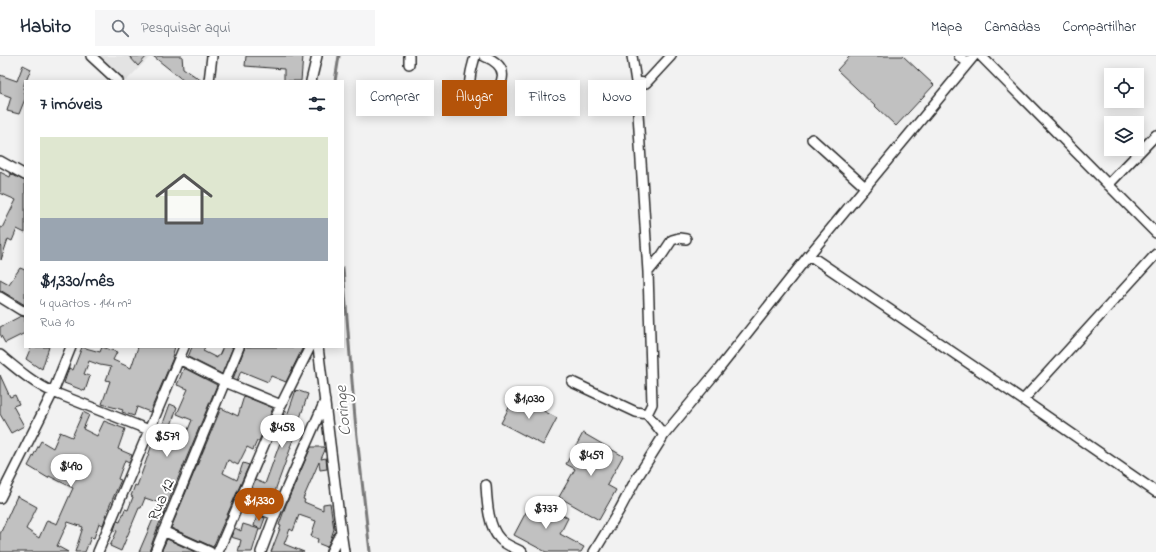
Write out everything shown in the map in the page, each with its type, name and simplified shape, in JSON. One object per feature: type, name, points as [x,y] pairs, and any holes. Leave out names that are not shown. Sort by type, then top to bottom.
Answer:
[{"type":"street","points":[[91,56],[109,77]]},
{"type":"street","points":[[209,80],[212,56]]},
{"type":"street","points":[[311,80],[316,56]]},
{"type":"street","points":[[471,80],[475,56]]},
{"type":"street","points":[[484,56],[495,60],[501,68],[503,75],[502,80]]},
{"type":"street","points":[[632,56],[636,80]]},
{"type":"street","points":[[646,83],[671,56]]},
{"type":"street","points":[[594,552],[635,481],[664,435],[718,370],[809,255],[971,60],[959,56]]},
{"type":"street","points":[[981,56],[1156,233]]},
{"type":"street","points":[[638,116],[648,272],[652,404],[647,414]]},
{"type":"street","points":[[1108,184],[1156,135]]},
{"type":"street","points":[[812,139],[865,187]]},
{"type":"street","points":[[0,161],[24,174]]},
{"type":"street","points":[[648,272],[672,240],[678,238],[686,239]]},
{"type":"street","points":[[1024,400],[1156,254]]},
{"type":"street","points":[[809,255],[1024,400],[1156,492]]},
{"type":"street","points":[[0,297],[24,311]]},
{"type":"street","points":[[0,498],[53,392],[71,348]]},
{"type":"street","points":[[98,552],[184,348]]},
{"type":"street","name":"Rua 12","points":[[155,552],[239,348]]},
{"type":"street","points":[[218,552],[281,405],[310,348]]},
{"type":"street","points":[[318,348],[344,552]]},
{"type":"street","points":[[0,355],[28,378],[42,387],[150,430]]},
{"type":"street","points":[[179,359],[225,382],[281,405]]},
{"type":"street","points":[[572,382],[636,412],[647,414],[664,435]]},
{"type":"street","points":[[260,552],[325,401]]},
{"type":"street","points":[[486,485],[489,514],[494,532],[501,540],[522,552]]},
{"type":"street","points":[[240,502],[275,515]]},
{"type":"street","points":[[163,531],[210,552]]},
{"type":"street","points":[[331,552],[341,532]]},
{"type":"shaded area","points":[[91,56],[151,56],[127,80],[117,80]]},
{"type":"building","points":[[129,56],[147,56],[138,66]]},
{"type":"building","points":[[153,56],[182,56],[183,68],[201,80],[183,80]]},
{"type":"building","points":[[246,56],[303,56],[301,80],[284,80],[284,69],[245,66]]},
{"type":"building","points":[[850,56],[903,56],[934,85],[896,126],[837,70]]},
{"type":"building","points":[[23,65],[31,69],[26,80],[24,80],[24,102],[19,114],[7,111],[11,97],[0,93],[0,75],[17,81]]},
{"type":"building","points":[[0,172],[10,177],[11,174],[24,180],[24,232],[17,229],[12,241],[8,239],[1,260],[0,227],[2,228],[16,200],[0,193]]},
{"type":"building","points":[[20,268],[24,270],[24,304],[0,290],[0,279],[9,284]]},
{"type":"building","points":[[21,316],[24,317],[24,334],[5,343],[0,334],[0,327]]},
{"type":"building","points":[[31,348],[49,348],[42,369],[26,359]]},
{"type":"building","points":[[82,348],[100,352],[102,348],[105,348],[117,352],[113,360],[131,368],[138,348],[175,348],[173,358],[150,412],[137,407],[134,416],[122,412],[123,410],[102,404],[110,381],[106,380],[111,367],[89,361],[84,374],[90,376],[85,391],[64,383],[69,368],[73,370]]},
{"type":"building","points":[[192,348],[204,348],[203,351],[217,358],[223,348],[233,348],[222,374],[188,357]]},
{"type":"building","points":[[245,348],[303,348],[286,382],[271,376],[268,382],[241,371],[237,381],[233,379]]},
{"type":"building","points":[[184,368],[217,385],[157,529],[149,552],[139,552],[160,503],[145,498],[141,508],[139,508],[121,551],[110,546],[117,531],[114,530],[117,521],[120,522],[125,509],[128,510],[133,497],[131,496],[135,485],[137,486],[158,428],[161,429],[170,404],[177,407],[169,432],[185,437],[192,420],[177,414],[188,389],[177,385]]},
{"type":"building","points":[[0,375],[10,397],[15,395],[19,404],[13,406],[24,426],[11,433],[0,414]]},
{"type":"building","points":[[296,390],[308,394],[299,421],[301,422],[290,447],[271,503],[249,495],[255,480],[265,484],[284,432],[277,430],[285,411],[288,413]]},
{"type":"building","points":[[244,396],[273,408],[259,441],[257,441],[253,450],[247,447],[238,465],[228,460],[223,473],[237,480],[243,463],[249,465],[213,547],[171,528],[221,408],[238,416]]},
{"type":"building","points":[[515,396],[557,418],[543,445],[501,423]]},
{"type":"building","points":[[83,412],[89,415],[83,429],[97,436],[104,421],[125,429],[118,449],[132,455],[129,462],[125,460],[118,479],[121,480],[105,516],[103,525],[99,523],[94,538],[91,537],[85,552],[75,552],[83,527],[68,522],[57,546],[68,552],[0,552],[0,534],[17,496],[37,507],[26,529],[39,538],[47,520],[57,524],[73,488],[49,476],[48,478],[28,466],[41,441],[53,448],[60,432],[72,437]]},
{"type":"building","points":[[583,433],[623,456],[607,485],[616,490],[599,520],[559,497],[575,469],[566,464]]},
{"type":"building","points":[[311,447],[324,447],[325,450],[321,459],[326,458],[327,469],[320,470],[319,462],[303,499],[305,500],[304,502],[323,510],[323,504],[330,503],[334,529],[330,541],[327,547],[317,543],[318,539],[311,536],[316,521],[299,515],[293,531],[290,529],[284,544],[304,552],[271,552],[281,526],[279,525],[286,505]]},
{"type":"building","points":[[533,499],[568,518],[560,534],[584,547],[581,552],[546,552],[514,535]]},
{"type":"building","points":[[257,515],[265,518],[261,529],[254,526]]},
{"type":"building","points":[[243,524],[259,529],[252,552],[238,552],[241,540],[231,537],[235,528],[241,531]]},
{"type":"building","points":[[167,539],[195,552],[161,552]]},
{"type":"waterway","name":"Coringe","points":[[335,80],[339,56]]},
{"type":"waterway","name":"Coringe","points":[[344,281],[355,419],[370,552]]}]
